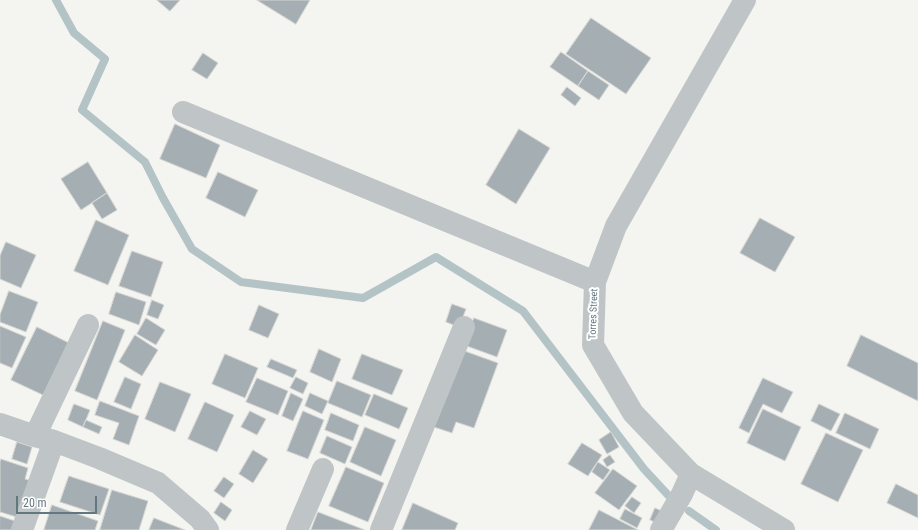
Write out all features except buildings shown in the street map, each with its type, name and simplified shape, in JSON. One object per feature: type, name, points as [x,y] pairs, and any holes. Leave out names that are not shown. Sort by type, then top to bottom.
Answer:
[{"type":"street","name":"Torres Street","points":[[745,0],[616,226],[595,282],[592,345],[633,413],[691,474],[784,530]]},
{"type":"street","points":[[183,112],[595,282]]},
{"type":"street","points":[[22,530],[45,439],[88,325]]},
{"type":"street","points":[[381,530],[464,327]]},
{"type":"street","points":[[0,424],[99,458],[158,483],[201,526]]},
{"type":"street","points":[[297,530],[323,470]]},
{"type":"street","points":[[662,530],[682,494],[691,474]]},
{"type":"waterway","points":[[56,0],[74,33],[105,59],[82,110],[145,162],[163,198],[192,249],[241,282],[363,298],[436,257],[523,311],[644,469],[668,495]]},
{"type":"waterway","points":[[689,511],[716,530]]}]
